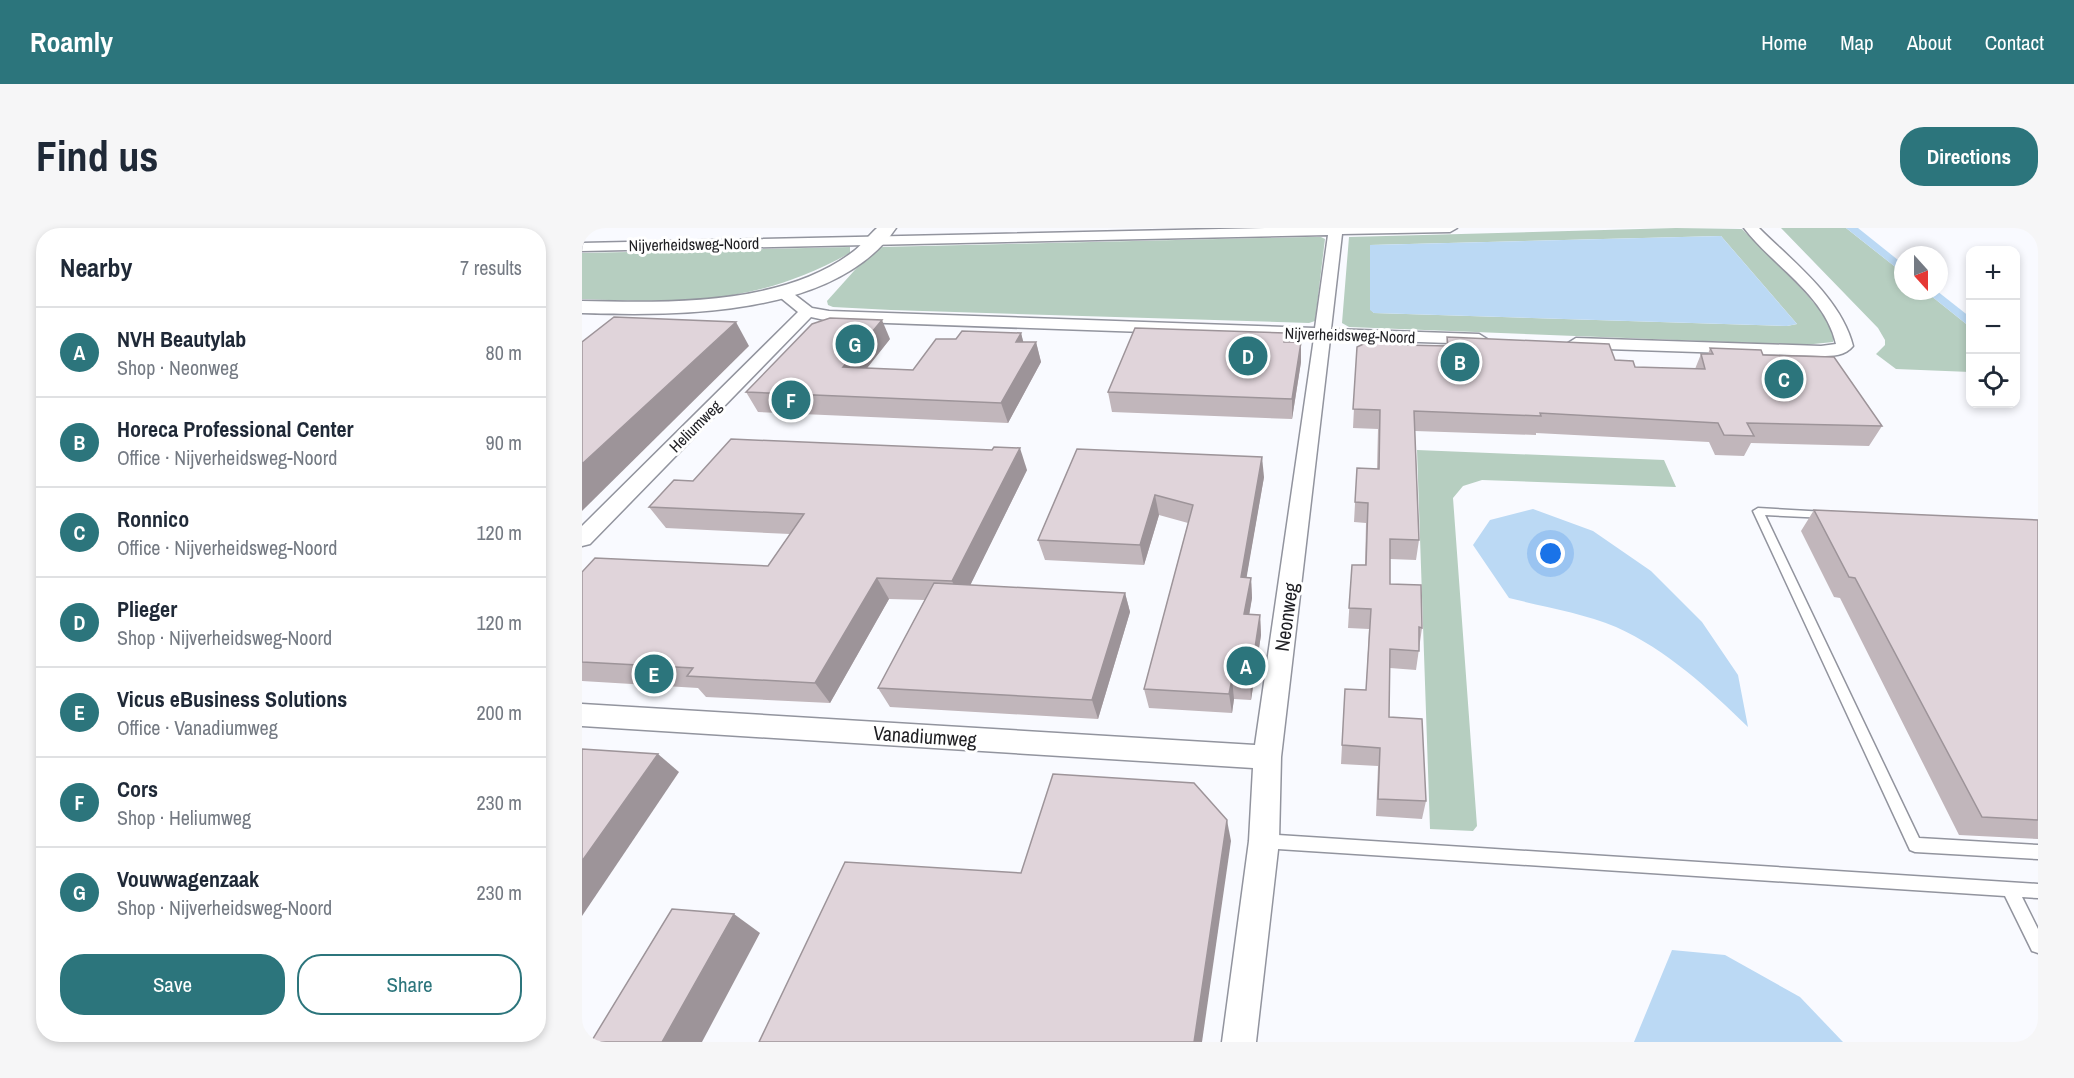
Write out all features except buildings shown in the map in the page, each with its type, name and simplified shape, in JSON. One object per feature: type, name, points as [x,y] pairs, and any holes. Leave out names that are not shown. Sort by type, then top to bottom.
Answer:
[{"type":"street","name":"Nijverheidsweg-Noord","points":[[582,247],[882,234],[1450,228]]},
{"type":"street","points":[[1560,342],[1821,351],[1836,351],[1845,346],[1845,336],[1814,293],[1750,228]]},
{"type":"street","name":"Neonweg","points":[[1239,1042],[1264,842],[1268,757],[1336,229]]},
{"type":"street","points":[[582,308],[685,308],[781,291],[810,282],[847,264],[882,234]]},
{"type":"street","points":[[781,291],[807,312]]},
{"type":"street","name":"Nijverheidsweg-Noord","points":[[807,312],[829,316],[1501,340]]},
{"type":"street","name":"Heliumweg","points":[[582,539],[807,312]]},
{"type":"street","name":"Vanadiumweg","points":[[582,715],[1268,757]]},
{"type":"lane","points":[[1840,515],[1758,511],[1915,845],[2038,852]]},
{"type":"lane","points":[[1264,842],[2038,891]]},
{"type":"lane","points":[[2009,889],[2038,945]]},
{"type":"green space","points":[[1676,228],[1742,229],[1816,305],[1833,331],[1833,342],[1804,345],[1349,327],[1342,323],[1349,237]],"holes":[[[1721,236],[1797,324],[1787,326],[1374,313],[1370,309],[1370,245]]]},
{"type":"green space","points":[[1781,228],[1846,228],[1894,266],[1894,300],[1936,300],[1966,324],[1966,372],[1896,369],[1876,354],[1885,345],[1885,340],[1878,328]]},
{"type":"green space","points":[[1321,237],[1325,239],[1315,321],[1309,323],[891,310],[833,307],[828,305],[827,301],[871,252],[881,247]]},
{"type":"green space","points":[[850,247],[850,253],[816,270],[783,283],[751,291],[688,300],[582,299],[582,253]]},
{"type":"green space","points":[[1417,450],[1664,460],[1676,487],[1482,480],[1463,486],[1453,498],[1477,826],[1473,831],[1430,829]]},
{"type":"water","points":[[1846,228],[1858,228],[1894,257],[1894,266]]},
{"type":"water","points":[[1721,236],[1797,324],[1787,326],[1374,313],[1370,310],[1370,245]]},
{"type":"water","points":[[1936,300],[1948,300],[1966,314],[1966,324]]},
{"type":"water","points":[[1533,509],[1593,531],[1651,571],[1702,622],[1738,675],[1748,727],[1718,698],[1670,658],[1635,636],[1590,618],[1509,598],[1473,545],[1490,520]]},
{"type":"water","points":[[1672,950],[1725,955],[1800,997],[1843,1042],[1634,1042]]},
{"type":"place","name":"Vouwwagenzaak","points":[[855,344]]},
{"type":"place","name":"Plieger","points":[[1248,356]]},
{"type":"place","name":"Horeca Professional Center","points":[[1460,362]]},
{"type":"place","name":"Ronnico","points":[[1784,379]]},
{"type":"place","name":"Cors","points":[[791,400]]},
{"type":"place","name":"NVH Beautylab","points":[[1246,666]]},
{"type":"place","name":"Vicus eBusiness Solutions","points":[[654,674]]}]
